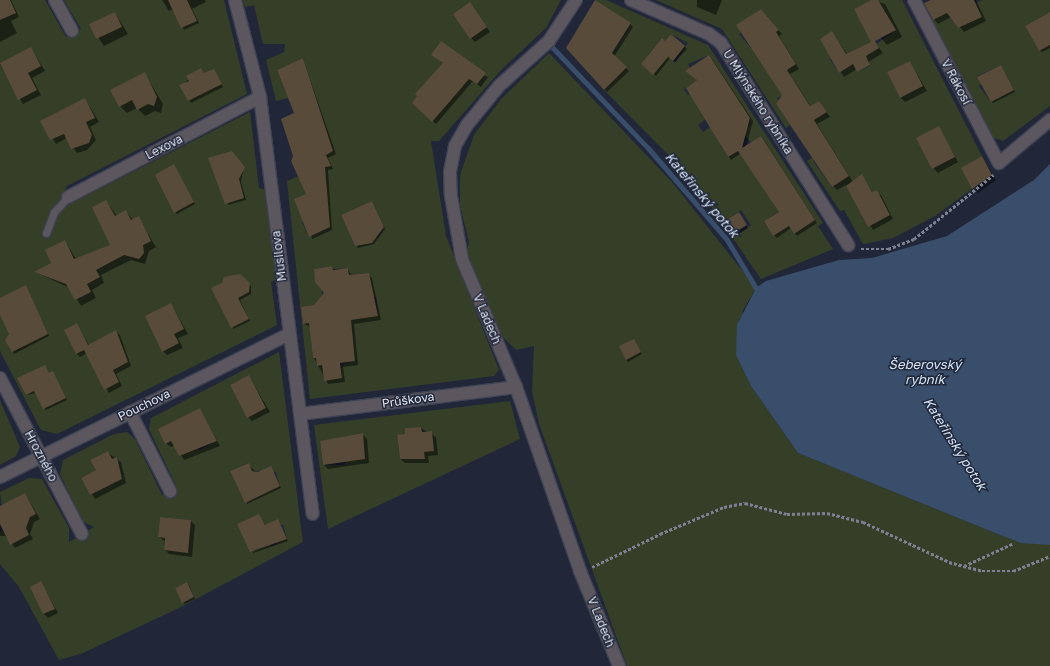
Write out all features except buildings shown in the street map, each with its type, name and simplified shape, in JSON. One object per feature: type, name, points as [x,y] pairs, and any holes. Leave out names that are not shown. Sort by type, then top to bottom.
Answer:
[{"type":"street","points":[[55,0],[72,31]]},
{"type":"street","name":"Musilova","points":[[235,0],[260,97],[313,514]]},
{"type":"street","name":"V Ladech","points":[[576,0],[549,41],[499,86],[467,125],[455,146],[450,172],[454,230],[462,259],[516,387],[580,570],[619,666]]},
{"type":"street","name":"U Mlýnského rybníka","points":[[631,0],[714,36],[721,43],[848,245]]},
{"type":"street","name":"V Rákosí","points":[[914,0],[999,163]]},
{"type":"street","name":"Lexova","points":[[67,195],[260,97]]},
{"type":"street","points":[[999,163],[1050,120]]},
{"type":"street","name":"Pouchova","points":[[0,476],[289,334]]},
{"type":"street","name":"Hrozného","points":[[0,378],[82,534]]},
{"type":"street","name":"Průškova","points":[[300,414],[516,387]]},
{"type":"street","points":[[130,412],[170,491]]},
{"type":"lane","points":[[46,233],[54,212],[67,195]]},
{"type":"path","points":[[848,245],[878,251],[914,239],[993,177],[999,163]]},
{"type":"path","points":[[580,570],[724,507],[745,503],[787,514],[827,513],[863,522],[963,566],[1002,573],[1050,556]]},
{"type":"path","points":[[963,566],[1014,543]]},
{"type":"green space","points":[[0,0],[45,0],[66,37],[81,29],[64,0],[224,0],[247,94],[67,186],[62,196],[68,205],[250,112],[259,188],[267,190],[278,279],[271,282],[277,325],[57,434],[41,430],[0,351]]},
{"type":"green space","points":[[243,0],[561,0],[546,28],[502,69],[439,141],[431,141],[446,236],[499,370],[494,376],[310,399],[287,181],[322,166],[318,158],[333,151],[303,58],[277,70],[288,98],[276,101],[266,60],[284,52],[285,44],[263,44],[254,5],[245,7]],"holes":[[[372,201],[384,227],[379,236],[355,246],[341,215]],[[317,215],[324,230],[309,237],[302,222]],[[332,266],[333,269],[348,268],[349,275],[368,273],[371,289],[365,298],[376,297],[378,316],[303,324],[301,307],[322,304],[322,286],[315,279],[314,269]],[[311,341],[353,343],[355,361],[345,363],[341,368],[342,378],[324,380],[322,365],[317,366],[316,358],[313,358]]]},
{"type":"green space","points":[[595,0],[606,0],[708,45],[823,223],[818,226],[833,249],[761,279],[692,179],[604,90],[611,83],[594,65],[611,55],[631,24]],"holes":[[[671,34],[688,43],[675,63],[668,57],[652,58],[648,55],[661,39],[665,41]],[[709,55],[721,74],[688,95],[684,89],[697,80],[688,64]],[[724,78],[742,106],[703,132],[698,125],[706,119]],[[745,110],[750,118],[749,126],[742,130],[751,143],[761,136],[776,160],[742,148],[728,157],[720,145],[727,141],[719,127]],[[800,198],[814,220],[794,234],[789,226],[773,236],[764,221]],[[741,210],[751,225],[736,236],[726,220]]]},
{"type":"green space","points":[[656,0],[871,0],[854,9],[875,45],[896,30],[878,0],[902,0],[982,156],[968,164],[964,172],[972,189],[935,216],[893,238],[863,244],[844,210],[840,211],[807,161],[830,146],[814,120],[827,112],[819,101],[810,106],[799,89],[777,98],[780,102],[776,104],[790,125],[786,128],[722,29]],"holes":[[[761,9],[779,30],[751,48],[739,34],[741,33],[737,25]],[[861,47],[870,66],[857,72],[848,53]],[[786,48],[796,64],[772,79]],[[842,51],[851,65],[839,73],[830,59]],[[910,61],[923,86],[900,98],[887,72]],[[832,149],[849,176],[832,187],[813,161]],[[877,190],[890,215],[868,227],[855,202]]]},
{"type":"green space","points":[[982,0],[1050,0],[1050,17],[1048,13],[1025,26],[1039,51],[1050,45],[1050,106],[1003,141],[991,137],[932,20],[947,13],[958,28],[982,17],[976,3]],"holes":[[[1001,65],[1014,90],[991,102],[979,86],[981,84],[977,76]]]},
{"type":"green space","points":[[549,53],[672,182],[756,288],[743,310],[736,355],[751,386],[798,453],[1000,535],[1050,545],[1050,666],[627,666],[539,424],[532,391],[534,346],[516,350],[497,331],[466,254],[469,242],[460,205],[460,175],[474,135],[501,99]]},
{"type":"green space","points":[[279,352],[303,542],[179,608],[83,653],[59,660],[19,587],[0,564],[0,532],[3,531],[10,544],[29,535],[26,528],[30,517],[36,514],[25,493],[2,506],[0,492],[29,478],[42,479],[69,528],[69,542],[94,527],[82,521],[60,474],[63,460],[114,434],[127,432],[135,439],[162,495],[177,488],[149,429],[151,418]],"holes":[[[249,375],[266,407],[247,417],[230,385]],[[200,408],[217,441],[200,450],[171,441]],[[108,451],[112,459],[117,457],[122,479],[90,495],[81,478],[96,470],[90,460]],[[248,463],[252,471],[276,472],[280,486],[243,499],[230,471]],[[255,516],[259,524],[283,525],[287,539],[272,546],[237,524]],[[160,517],[191,520],[188,552],[164,550],[165,538],[158,537]],[[187,582],[194,597],[182,602],[175,588]]]},
{"type":"green space","points":[[0,400],[20,447],[16,456],[0,465]]},
{"type":"green space","points":[[510,401],[520,439],[328,529],[314,425]],"holes":[[[421,427],[422,432],[432,431],[434,450],[424,452],[425,459],[400,459],[397,436],[405,434],[405,428]],[[362,433],[365,459],[345,461],[345,465],[323,465],[320,442]]]},
{"type":"water","name":"Šeberovský rybník","points":[[1050,164],[1050,545],[1021,543],[798,453],[751,386],[736,355],[737,325],[756,288],[766,281],[839,260],[872,258],[947,236],[1034,180]]},
{"type":"waterway","name":"Kateřinský potok","points":[[553,48],[648,148],[727,240],[756,288],[761,289]]}]
